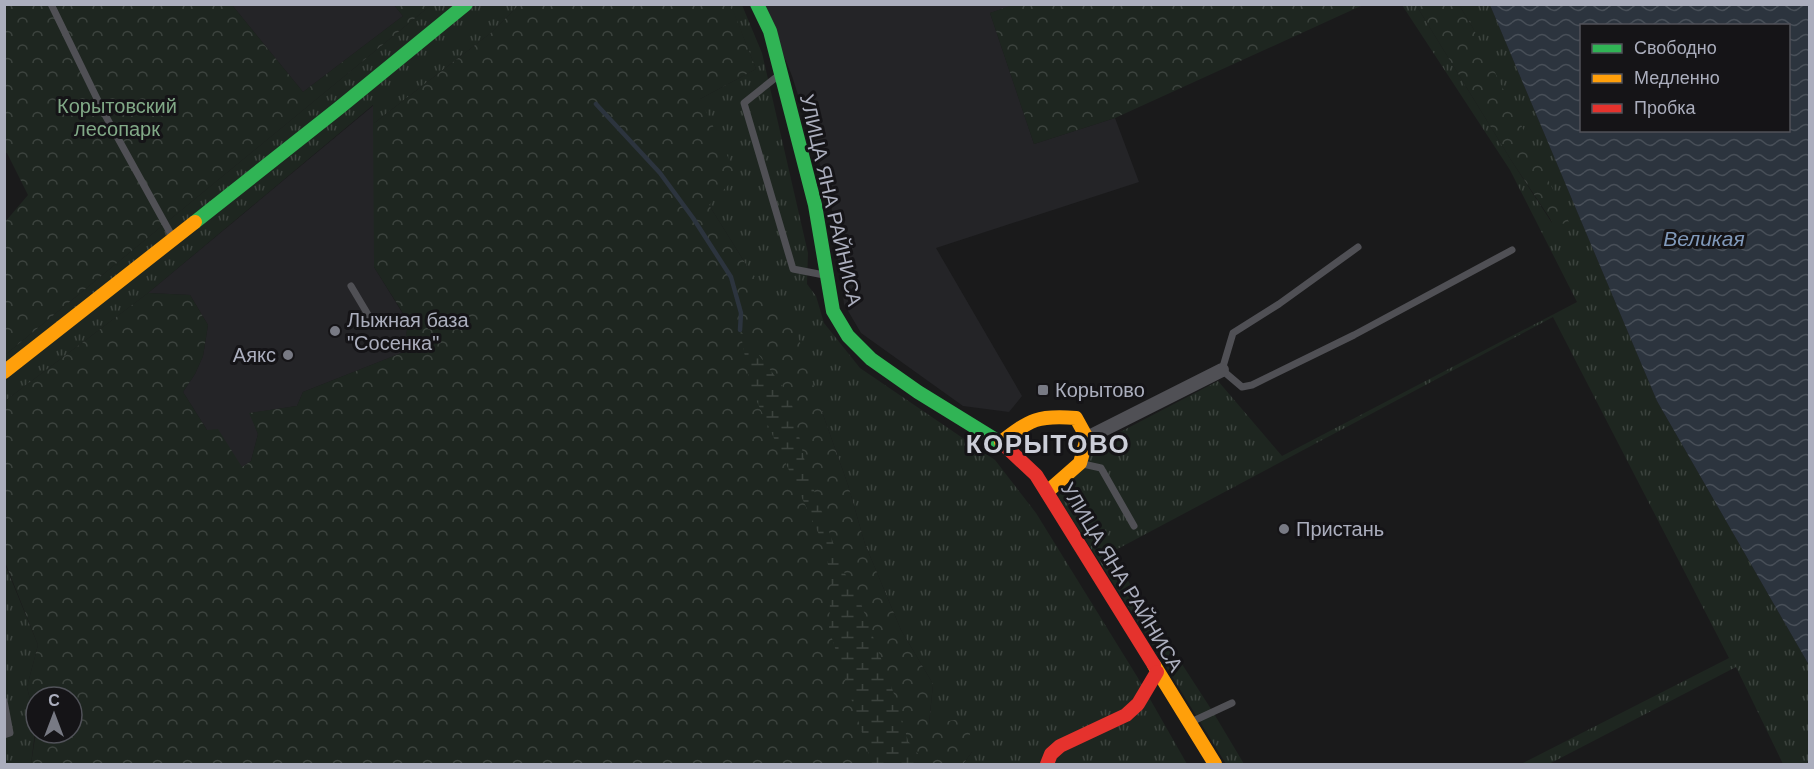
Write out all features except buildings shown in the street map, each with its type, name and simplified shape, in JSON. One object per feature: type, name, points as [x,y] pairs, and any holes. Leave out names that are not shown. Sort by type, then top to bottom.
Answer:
[{"type":"street","points":[[4,372],[339,108],[466,4]]},
{"type":"street","name":"УЛИЦА ЯНА РАЙНИСА","points":[[757,4],[770,32],[815,205],[833,311],[848,336],[871,359],[918,392],[1001,442],[1036,475],[1215,765]]},
{"type":"street","points":[[1087,438],[1222,370]]},
{"type":"street","points":[[1001,442],[1028,420],[1045,415],[1076,418],[1087,438],[1080,463],[1047,492]]},
{"type":"street","points":[[1047,765],[1048,759],[1059,746],[1134,708],[1157,672]]},
{"type":"lane","points":[[51,4],[104,113],[174,239]]},
{"type":"lane","points":[[781,73],[744,104],[793,269],[827,276]]},
{"type":"lane","points":[[1358,247],[1279,304],[1233,333],[1222,370],[1242,387],[1252,385],[1354,335],[1512,250]]},
{"type":"lane","points":[[351,286],[373,323]]},
{"type":"lane","points":[[1080,463],[1101,468],[1134,526]]},
{"type":"lane","points":[[4,701],[10,733],[4,735]]},
{"type":"lane","points":[[1188,723],[1232,703]]},
{"type":"shaded area","points":[[232,5],[394,5],[403,16],[303,92]]},
{"type":"shaded area","points":[[763,5],[1015,5],[990,13],[1034,144],[1115,118],[1139,182],[936,248],[1022,396],[1009,412],[963,406],[861,333],[844,304],[830,196],[792,76]]},
{"type":"shaded area","points":[[374,105],[374,267],[408,322],[404,352],[303,392],[297,406],[250,413],[258,434],[251,461],[242,467],[207,430],[183,392],[203,356],[208,325],[190,295],[148,293]]},
{"type":"green space","points":[[1015,4],[1363,5],[1115,118],[1034,144],[990,13]]},
{"type":"green space","name":"Корытовский лесопарк","points":[[5,5],[232,5],[303,92],[403,16],[394,5],[431,5],[5,355],[5,222],[28,195],[5,153]]},
{"type":"green space","points":[[431,5],[519,5],[492,32],[373,124],[373,105],[148,293],[5,401],[5,355]]},
{"type":"green space","points":[[519,5],[728,5],[733,10],[756,69],[700,99],[737,176],[709,205],[747,266],[797,333],[848,485],[865,544],[901,630],[933,684],[929,724],[968,718],[972,752],[963,764],[31,764],[34,745],[84,745],[84,685],[28,685],[38,645],[5,562],[5,401],[148,293],[190,295],[208,325],[203,356],[183,392],[207,430],[218,429],[242,467],[251,461],[258,434],[249,413],[297,406],[303,392],[404,352],[408,321],[374,267],[373,124],[492,32]]},
{"type":"green space","points":[[728,5],[742,5],[762,53],[808,253],[807,284],[816,296],[824,323],[860,368],[995,460],[1036,513],[1138,678],[1187,764],[963,764],[972,752],[929,725],[933,684],[901,630],[865,544],[848,485],[821,409],[747,266],[709,205],[700,99],[756,69],[733,11]]},
{"type":"green space","points":[[1402,5],[1416,5],[1552,223],[1473,28],[1459,5],[1490,5],[1657,401],[1809,665],[1809,764],[1783,764],[1736,667],[1549,764],[1521,764],[1729,658],[1553,317],[1110,553],[1244,764],[1226,764],[1058,497],[1097,444],[1218,381],[1282,456],[1577,302],[1510,170]]},
{"type":"green space","points":[[1416,5],[1459,5],[1473,28],[1570,224],[1553,223],[1511,160]]},
{"type":"green space","points":[[740,330],[790,396],[807,471],[843,570],[860,601],[898,705],[908,741],[926,764],[872,764],[829,629],[831,578],[823,543],[751,389]]},
{"type":"green space","points":[[4,562],[38,645],[28,685],[24,685],[24,745],[33,745],[31,764],[5,764]]},
{"type":"water","name":"Великая","points":[[1490,5],[1809,5],[1809,665],[1657,401]]},
{"type":"waterway","points":[[596,104],[660,173],[693,218],[731,277],[741,313],[740,330]]},
{"type":"traffic: fast","points":[[195,222],[466,4]]},
{"type":"traffic: fast","points":[[757,4],[770,31],[815,205],[833,311],[848,336],[871,359],[918,392],[1004,445]]},
{"type":"traffic: slow","points":[[4,372],[195,222]]},
{"type":"traffic: slow","points":[[1001,442],[1036,420],[1052,417],[1076,418],[1087,438],[1080,463],[1047,492]]},
{"type":"traffic: slow","points":[[1154,665],[1215,764]]},
{"type":"traffic: jam","points":[[1004,445],[1036,475],[1154,665]]},
{"type":"traffic: jam","points":[[1047,764],[1051,754],[1060,746],[1126,715],[1138,704],[1157,672]]},
{"type":"place","name":"Лыжная база \"Сосенка\"","points":[[335,331]]},
{"type":"place","name":"Аякс","points":[[288,355]]},
{"type":"place","name":"Корытово","points":[[1043,390]]},
{"type":"place","name":"Пристань","points":[[1284,529]]},
{"type":"district","name":"КОРЫТОВО","points":[[1048,444]]}]
